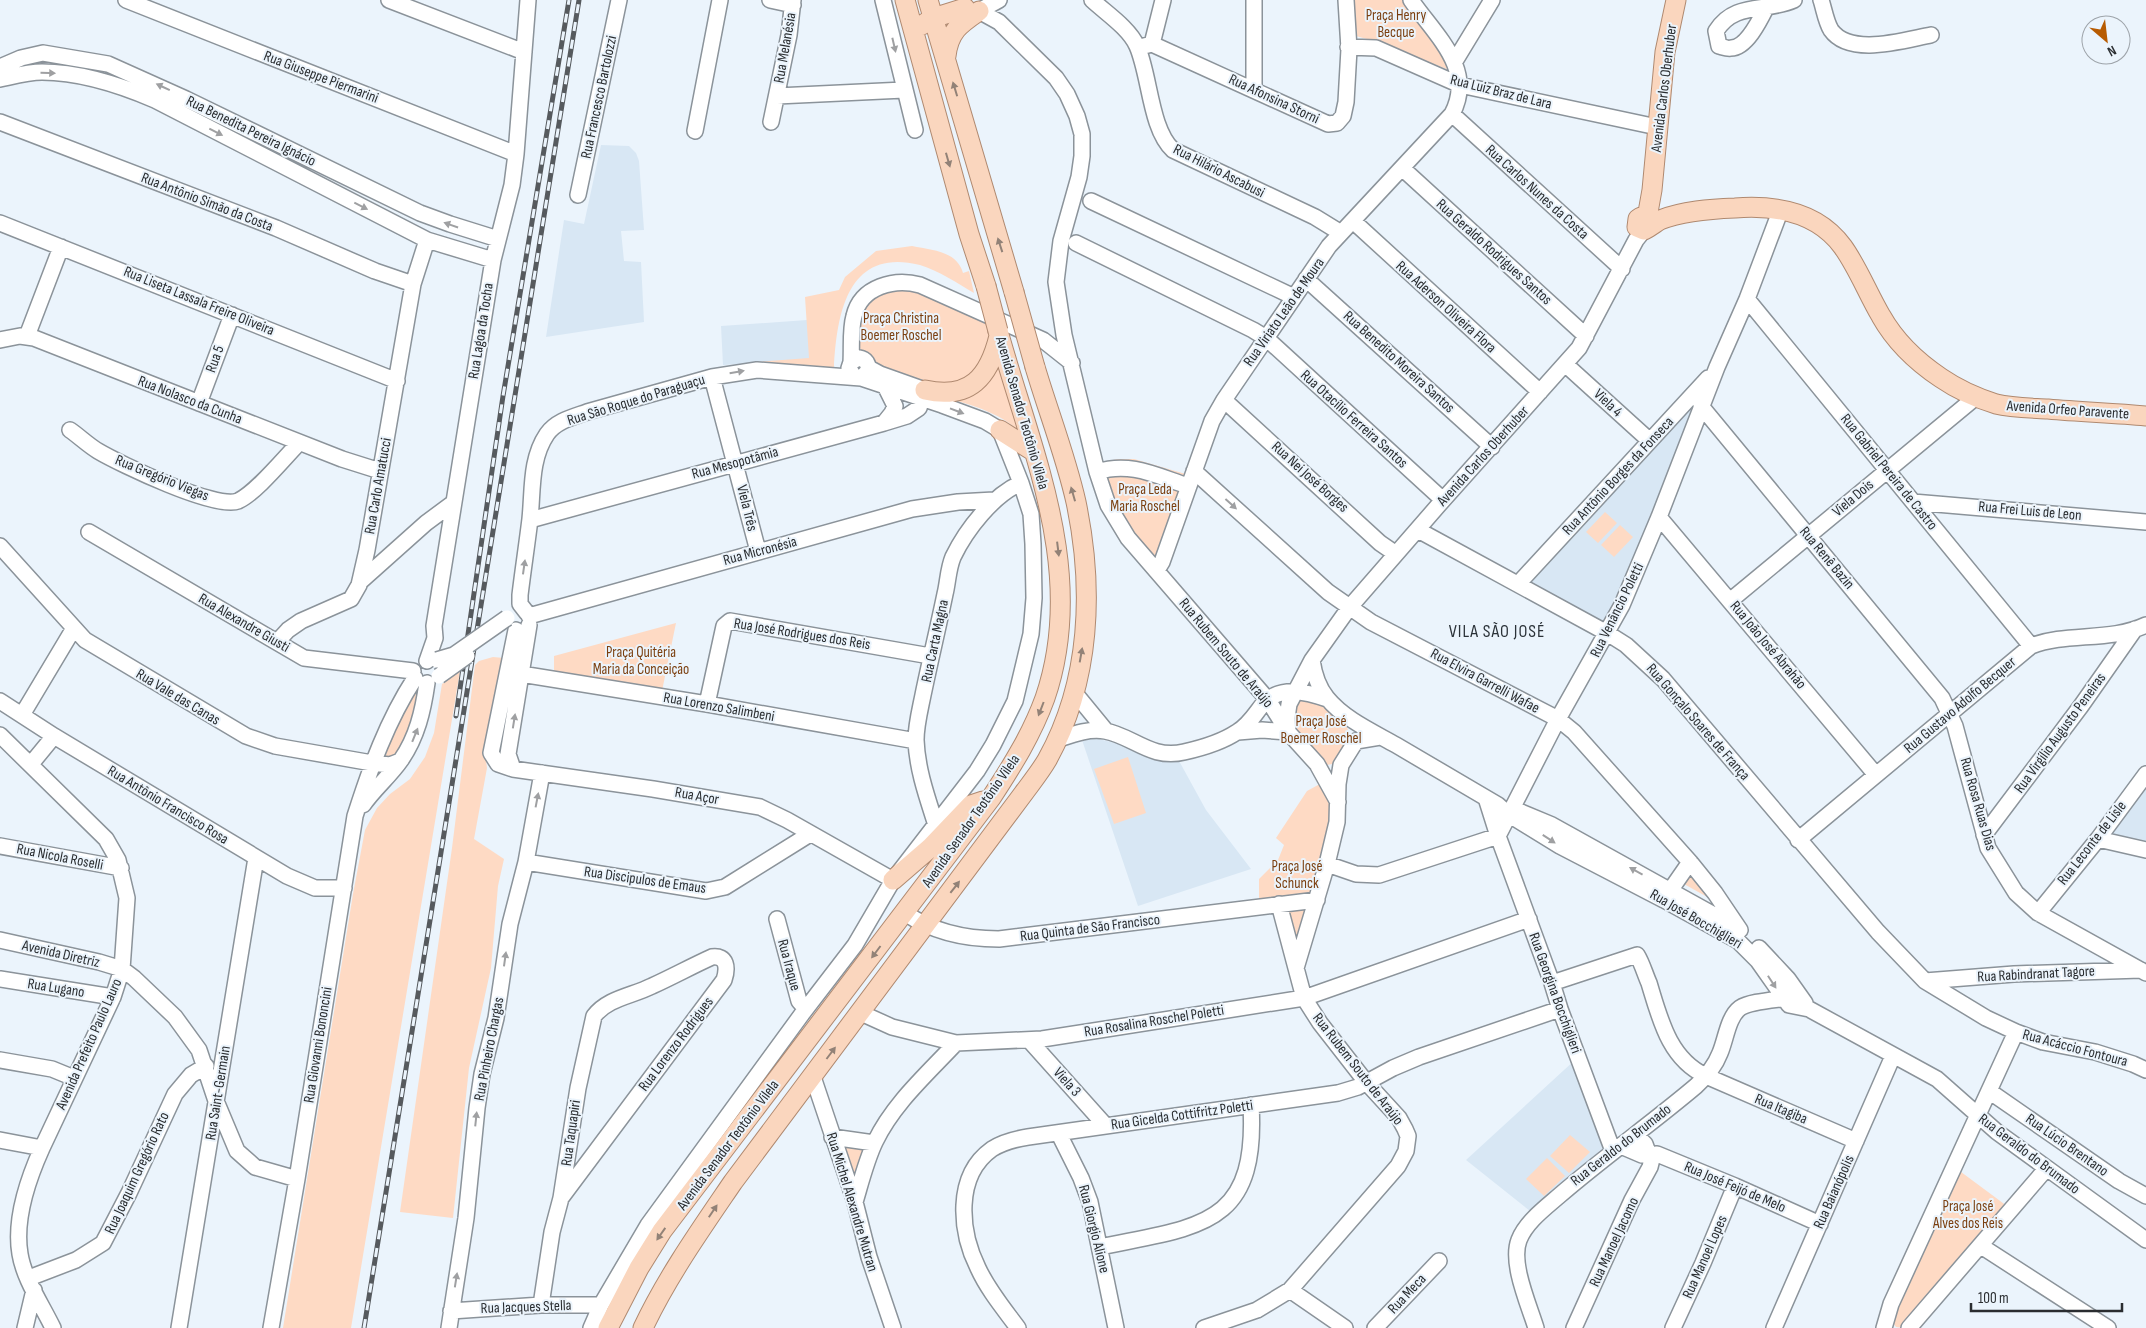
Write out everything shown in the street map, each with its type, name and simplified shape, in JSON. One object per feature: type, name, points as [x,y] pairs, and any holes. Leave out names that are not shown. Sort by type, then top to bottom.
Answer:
[{"type":"main road","points":[[896,0],[914,31],[923,24],[931,9],[965,6],[959,25],[949,40],[946,57]]},
{"type":"main road","name":"Avenida Senador Teotônio Vilela","points":[[608,1328],[639,1268],[662,1231],[991,798],[1020,753],[1035,722],[1054,667],[1059,634],[1061,597],[1056,536],[986,286],[969,234],[905,0]]},
{"type":"main road","name":"Avenida Carlos Oberhuber","points":[[1646,223],[1665,52],[1676,0]]},
{"type":"main road","name":"Avenida Senador Teotônio Vilela","points":[[643,1328],[654,1306],[703,1226],[733,1182],[1024,794],[1046,760],[1056,740],[1074,692],[1088,600],[1085,553],[1075,499],[931,9]]},
{"type":"main road","name":"Avenida Orfeo Paravente","points":[[1646,223],[1692,212],[1754,207],[1782,209],[1816,222],[1829,231],[1843,247],[1882,317],[1896,338],[1916,358],[1941,378],[1976,397],[1997,404],[2022,408],[2146,416]]},
{"type":"main road","points":[[924,395],[947,394],[971,385],[982,375],[992,361],[999,333]]},
{"type":"main road","points":[[1000,430],[1033,451]]},
{"type":"main road","points":[[893,880],[930,848],[971,805],[991,798]]},
{"type":"street","name":"Rua Giuseppe Piermarini","points":[[126,0],[516,154]]},
{"type":"street","points":[[389,0],[524,52]]},
{"type":"street","name":"Rua Lagoa da Tocha","points":[[427,671],[428,635],[434,626],[493,260],[512,185],[528,0]]},
{"type":"street","name":"Rua Francesco Bartolozzi","points":[[578,194],[619,0]]},
{"type":"street","points":[[695,131],[720,0]]},
{"type":"street","points":[[770,0],[793,2]]},
{"type":"street","points":[[884,0],[915,130]]},
{"type":"street","points":[[965,6],[999,0]]},
{"type":"street","name":"Rua Hilário Ascabusi","points":[[1092,0],[1129,34],[1145,45],[1160,129],[1167,145],[1173,150],[1315,218],[1341,233]]},
{"type":"street","points":[[1145,45],[1163,0]]},
{"type":"street","points":[[1254,0],[1254,89]]},
{"type":"street","name":"Rua Afonsina Storni","points":[[1145,45],[1254,89],[1328,124],[1337,123],[1344,116],[1346,102],[1348,47],[1346,0]]},
{"type":"street","points":[[1411,0],[1455,61],[1460,85]]},
{"type":"street","points":[[1455,61],[1492,0]]},
{"type":"street","points":[[1767,6],[1794,0]]},
{"type":"street","points":[[1821,0],[1831,29],[1843,41],[1860,46],[1931,35]]},
{"type":"street","name":"Rua Melanésia","points":[[771,122],[789,35],[793,2]]},
{"type":"street","name":"Rua Rubem Souto de Araújo","points":[[965,6],[998,22],[1056,78],[1067,94],[1080,125],[1082,156],[1079,178],[1061,241],[1056,282],[1064,336],[1097,472],[1108,504],[1116,521],[1128,538],[1268,700],[1288,732],[1317,764],[1338,802]]},
{"type":"street","name":"Rua Luiz Braz de Lara","points":[[1348,47],[1376,48],[1460,85],[1657,127]]},
{"type":"street","name":"Rua Benedita Pereira Ignácio","points":[[0,68],[21,58],[43,53],[108,64],[179,95],[420,213],[498,239]]},
{"type":"street","name":"Rua Benedita Pereira Ignácio","points":[[0,79],[29,73],[55,72],[128,89],[155,100],[427,240],[493,260]]},
{"type":"street","name":"Rua Viriato Leão de Moura","points":[[1157,570],[1162,562],[1212,421],[1224,400],[1306,279],[1341,233],[1452,114],[1458,100],[1460,85]]},
{"type":"street","points":[[777,96],[904,90]]},
{"type":"street","name":"Rua Carlos Nunes da Costa","points":[[1452,114],[1622,268]]},
{"type":"street","name":"Rua Antônio Simão da Costa","points":[[0,122],[276,228],[375,271],[413,284]]},
{"type":"street","name":"Rua Geraldo Rodrigues Santos","points":[[1402,168],[1586,336]]},
{"type":"street","points":[[1091,201],[1294,297]]},
{"type":"street","name":"Rua Venâncio Poletti","points":[[1498,836],[1501,806],[1558,719],[1622,605],[1782,209]]},
{"type":"street","name":"Rua Aderson Oliveira Flora","points":[[1352,221],[1540,392]]},
{"type":"street","name":"Rua Liseta Lassala Freire Oliveira","points":[[0,223],[397,381]]},
{"type":"street","name":"Avenida Carlos Oberhuber","points":[[1294,690],[1312,660],[1349,608],[1579,348],[1646,223]]},
{"type":"street","name":"Rua Carlo Amatucci","points":[[276,642],[301,621],[351,599],[361,581],[413,284],[427,240]]},
{"type":"street","name":"Rua Otacílio Ferreira Santos","points":[[1076,243],[1254,330],[1266,338],[1443,500]]},
{"type":"street","points":[[27,336],[61,247]]},
{"type":"street","name":"Rua Benedito Moreira Santos","points":[[1306,279],[1492,447]]},
{"type":"street","points":[[924,395],[880,374],[859,369],[852,336],[854,315],[863,298],[882,286],[901,282],[920,285],[1043,340],[1072,363]]},
{"type":"street","name":"Rua Gabriel Pereira de Castro","points":[[1747,299],[2030,646]]},
{"type":"street","name":"Rua 5","points":[[199,404],[232,315]]},
{"type":"street","name":"Rua Nolasco da Cunha","points":[[0,340],[14,336],[27,336],[299,443],[355,464],[380,470]]},
{"type":"street","points":[[1043,340],[1064,336]]},
{"type":"street","name":"Viela 4","points":[[1565,364],[1650,441]]},
{"type":"street","name":"Rua Antônio Borges da Fonseca","points":[[1518,584],[1700,389],[1717,367]]},
{"type":"street","name":"Rua São Roque do Paraguaçu","points":[[491,753],[520,604],[530,520],[534,465],[539,450],[554,426],[569,418],[587,412],[712,377],[757,370],[859,369],[886,388],[924,395],[985,421],[1000,430]]},
{"type":"street","name":"Viela Três","points":[[712,377],[758,551]]},
{"type":"street","points":[[884,423],[895,406],[886,388]]},
{"type":"street","name":"Rua Mesopotâmia","points":[[530,520],[735,462],[884,423],[915,412],[922,405],[924,395]]},
{"type":"street","name":"Viela Dois","points":[[1731,600],[1976,397]]},
{"type":"street","name":"Rua Nei José Borges","points":[[1224,400],[1380,542],[1396,554]]},
{"type":"street","name":"Rua Renê Bazin","points":[[1702,406],[1942,698],[1950,712]]},
{"type":"street","name":"Rua Gregório Viegas","points":[[70,430],[96,450],[133,469],[193,493],[228,502],[239,500],[248,493],[299,443]]},
{"type":"street","name":"Avenida Senador Teotônio Vilela","points":[[592,1328],[601,1305],[648,1225],[855,945],[893,880],[977,771],[993,746],[1014,701],[1024,669],[1031,634],[1034,568],[1031,514],[1000,430]]},
{"type":"street","points":[[1097,472],[1112,468],[1132,468],[1188,486]]},
{"type":"street","name":"Rua Elvira Garrelli Wafae","points":[[1194,471],[1310,577],[1349,608],[1370,622],[1558,719],[1583,741],[1690,862],[1715,893],[1739,935]]},
{"type":"street","name":"Rua Carta Magna","points":[[936,825],[924,789],[916,730],[930,656],[952,560],[970,529],[994,500],[1009,488],[1021,483]]},
{"type":"street","name":"Rua Micronésia","points":[[427,671],[517,622],[758,551],[912,509],[958,502],[994,500]]},
{"type":"street","name":"Rua Frei Luis de Leon","points":[[1913,502],[2146,522]]},
{"type":"street","points":[[361,581],[426,523],[453,503]]},
{"type":"street","name":"Rua João José Abrahão","points":[[1659,517],[1731,600],[1876,775]]},
{"type":"street","name":"Rua Gonçalo Soares de França","points":[[1418,530],[1626,645],[1663,679],[1798,840],[1878,932],[1925,981]]},
{"type":"street","name":"Rua Alexandre Giusti","points":[[89,532],[308,660],[427,671]]},
{"type":"street","name":"Rua Vale das Canas","points":[[0,546],[85,640],[257,742],[372,763],[390,765],[400,761]]},
{"type":"street","name":"Rua José Rodrigues dos Reis","points":[[707,704],[724,626],[730,621],[930,656]]},
{"type":"street","name":"Rua São Roque do Paraguaçu","points":[[513,768],[508,754],[521,674],[517,622]]},
{"type":"street","name":"Rua Gustavo Adolfo Becquer","points":[[1798,840],[2030,646],[2046,640],[2101,636],[2140,627]]},
{"type":"street","name":"Rua Virgílio Augusto Peneiras","points":[[1984,834],[2140,627]]},
{"type":"street","points":[[22,715],[74,628]]},
{"type":"street","points":[[1312,660],[1316,678],[1328,699],[1344,714],[1380,737],[1501,806]]},
{"type":"street","points":[[355,816],[375,787],[400,761],[413,741],[418,729],[427,671]]},
{"type":"street","points":[[372,763],[396,710],[427,671]]},
{"type":"street","name":"Rua Lorenzo Salimbeni","points":[[521,674],[707,704],[916,741]]},
{"type":"street","points":[[1056,740],[1084,732],[1106,731],[1156,752],[1173,754],[1200,748],[1238,732],[1262,730],[1288,732],[1286,718],[1294,690]]},
{"type":"street","points":[[1238,732],[1253,719],[1268,700],[1294,690],[1328,699]]},
{"type":"street","points":[[1074,692],[1106,731]]},
{"type":"street","name":"Rua Antônio Francisco Rosa","points":[[0,701],[54,736],[256,858],[304,884],[323,889],[344,888]]},
{"type":"street","name":"Rua Rosa Ruas Dias","points":[[1950,712],[1963,751],[1984,834],[1993,857],[2016,893],[2038,912],[2144,971]]},
{"type":"street","points":[[1344,714],[1356,741]]},
{"type":"street","name":"Avenida Prefeito Paulo Lauro","points":[[0,735],[32,764],[106,839],[121,868],[127,893],[128,909],[122,969],[113,997],[42,1148],[28,1186],[19,1231],[20,1255],[31,1284],[53,1328]]},
{"type":"street","points":[[32,764],[54,736]]},
{"type":"street","points":[[1296,968],[1317,900],[1337,822],[1338,784],[1341,765],[1356,741],[1380,737]]},
{"type":"street","name":"Rua Açor","points":[[491,753],[498,764],[513,768],[760,807],[893,880]]},
{"type":"street","name":"Rua Giovanni Bononcini","points":[[271,1328],[297,1179],[355,816],[372,763]]},
{"type":"street","points":[[1317,764],[1341,765]]},
{"type":"street","name":"Rua Pinheiro Chargas","points":[[449,1328],[466,1218],[482,1074],[496,1018],[510,924],[526,862],[542,772]]},
{"type":"street","name":"Rua Leconte de Lisle","points":[[2038,912],[2098,839],[2146,774]]},
{"type":"street","name":"Rua Georgina Bocchiglieri","points":[[1501,806],[1498,836],[1560,1009],[1617,1148]]},
{"type":"street","name":"Rua José Bocchiglieri","points":[[1501,806],[1552,825],[1667,895],[1739,935],[1788,979],[1809,1009]]},
{"type":"street","name":"Rua Discipulos de Emaus","points":[[526,862],[706,891],[725,887],[810,834]]},
{"type":"street","points":[[1327,864],[1356,874],[1379,875],[1498,836]]},
{"type":"street","points":[[2098,839],[2146,850]]},
{"type":"street","name":"Rua Nicola Roselli","points":[[0,846],[121,868]]},
{"type":"street","name":"Rua Saint-Germain","points":[[178,1328],[256,858]]},
{"type":"street","points":[[1667,895],[1690,862]]},
{"type":"street","name":"Rua Quinta de São Francisco","points":[[905,913],[925,925],[960,936],[999,939],[1317,900]]},
{"type":"street","points":[[1279,904],[1296,968]]},
{"type":"street","name":"Rua Iraque","points":[[777,919],[798,1001],[806,1009]]},
{"type":"street","name":"Rua Rosalina Roschel Poletti","points":[[860,1013],[892,1027],[956,1043],[1029,1040],[1304,998],[1529,919]]},
{"type":"street","name":"Rua José Bocchiglieri","points":[[1739,935],[1784,1000]]},
{"type":"street","name":"Avenida Diretriz","points":[[0,940],[122,969]]},
{"type":"street","name":"Rua Itagiba","points":[[1552,983],[1637,955],[1673,1048],[1687,1065],[1706,1076],[1856,1141]]},
{"type":"street","name":"Rua Lorenzo Rodrigues","points":[[561,1198],[724,980],[727,969],[725,962],[718,956],[712,957],[641,991]]},
{"type":"street","name":"Rua Rubem Souto de Araújo","points":[[1204,1328],[1252,1312],[1274,1301],[1290,1290],[1398,1166],[1406,1151],[1408,1136],[1399,1118],[1366,1082],[1337,1046],[1304,998],[1296,968]]},
{"type":"street","points":[[122,969],[148,989],[175,1017],[199,1050],[206,1066],[216,1101],[237,1151],[255,1167],[267,1172],[297,1179]]},
{"type":"street","name":"Rua Rabindranat Tagore","points":[[1925,981],[2014,974],[2144,971]]},
{"type":"street","name":"Rua Acáccio Fontoura","points":[[1925,981],[1986,1018],[2016,1032],[2043,1042],[2113,1057],[2146,1070]]},
{"type":"street","name":"Rua Lugano","points":[[2,982],[113,997]]},
{"type":"street","name":"Rua Taquapiri","points":[[541,1305],[552,1232],[561,1198],[578,1088],[591,1023],[594,1016],[605,1005],[641,991]]},
{"type":"street","name":"Rua Geraldo do Brumado","points":[[1536,1328],[1520,1278],[1516,1250],[1519,1240],[1534,1219],[1617,1148],[1636,1135],[1706,1076],[1720,1052],[1731,1020],[1737,1011],[1751,1003],[1784,1000],[1799,996]]},
{"type":"street","points":[[1784,1000],[1793,1007],[1809,1009]]},
{"type":"street","name":"Rua Gicelda Cottifritz Poletti","points":[[1018,1328],[982,1277],[972,1254],[964,1223],[967,1186],[982,1158],[1001,1144],[1028,1137],[1059,1134],[1105,1125],[1338,1093],[1352,1089],[1420,1057],[1560,1009]]},
{"type":"street","name":"Rua Geraldo do Brumado","points":[[1809,1009],[1937,1079],[1978,1116],[2146,1240]]},
{"type":"street","points":[[1884,1328],[1891,1304],[2016,1032]]},
{"type":"street","name":"Viela 3","points":[[1029,1040],[1105,1125]]},
{"type":"street","points":[[855,1202],[874,1143],[896,1109],[956,1043]]},
{"type":"street","name":"Rua Baianópolis","points":[[1774,1328],[1894,1056]]},
{"type":"street","points":[[0,1060],[52,1069],[74,1078]]},
{"type":"street","name":"Rua Joaquim Gregório Rato","points":[[31,1284],[84,1256],[103,1243],[125,1201],[175,1094],[191,1075],[206,1066]]},
{"type":"street","name":"Rua Michel Alexandre Mutran","points":[[813,1077],[855,1202],[869,1258],[893,1328]]},
{"type":"street","name":"Rua Lúcio Brentano","points":[[1988,1091],[2119,1181],[2146,1196]]},
{"type":"street","points":[[1100,1247],[1184,1229],[1203,1222],[1228,1204],[1239,1190],[1246,1176],[1252,1138],[1251,1105]]},
{"type":"street","name":"Rua Giorgio Alione","points":[[1059,1134],[1086,1188],[1116,1328]]},
{"type":"street","points":[[1636,1135],[1645,1144],[1651,1155]]},
{"type":"street","points":[[832,1136],[874,1143]]},
{"type":"street","points":[[0,1140],[42,1148]]},
{"type":"street","name":"Rua José Feijó de Melo","points":[[1617,1148],[1642,1155],[1657,1154],[1820,1224]]},
{"type":"street","name":"Rua Manoel Jacomo","points":[[1574,1328],[1632,1200],[1650,1167],[1651,1155]]},
{"type":"street","points":[[1908,1327],[1981,1246],[2046,1168]]},
{"type":"street","name":"Rua Manoel Lopes","points":[[1672,1328],[1717,1232],[1735,1186]]},
{"type":"street","points":[[1981,1246],[2091,1322],[2108,1328]]},
{"type":"street","name":"Rua Meca","points":[[1375,1328],[1439,1261]]},
{"type":"street","points":[[25,1328],[31,1284]]},
{"type":"street","points":[[1290,1290],[1345,1328]]},
{"type":"street","name":"Rua Jacques Stella","points":[[451,1311],[541,1305],[601,1305]]},
{"type":"shaded area","points":[[601,145],[629,146],[636,153],[639,161],[644,230],[621,231],[624,261],[641,262],[644,322],[546,337],[564,220],[584,224]]},
{"type":"shaded area","points":[[807,320],[810,359],[723,365],[721,326]]},
{"type":"shaded area","points":[[1698,396],[1622,594],[1605,629],[1525,585]]},
{"type":"shaded area","points":[[1087,736],[1178,759],[1206,810],[1251,869],[1138,906],[1081,737]]},
{"type":"shaded area","points":[[2146,780],[2146,847],[2105,835]]},
{"type":"shaded area","points":[[1576,1059],[1609,1147],[1535,1215],[1466,1160]]},
{"type":"green space","name":"Praça Henry Becque","points":[[1353,0],[1408,0],[1452,71],[1356,36]]},
{"type":"green space","name":"Praça Christina Boemer Roschel","points":[[912,246],[935,250],[950,256],[960,266],[963,273],[969,271],[974,293],[941,274],[920,265],[896,262],[877,266],[862,275],[851,289],[839,326],[832,372],[765,367],[757,362],[809,358],[805,297],[839,290],[845,277],[876,251]]},
{"type":"green space","name":"Praça Christina Boemer Roschel","points":[[889,278],[990,320],[988,353],[974,374],[944,388],[874,367],[862,352],[856,340],[861,297]]},
{"type":"green space","points":[[998,359],[1019,431],[1010,423],[988,412],[965,403],[929,394],[949,395]]},
{"type":"green space","name":"Praça Leda Maria Roschel","points":[[1118,459],[1134,459],[1189,475],[1155,563],[1119,520],[1099,463]]},
{"type":"green space","points":[[1605,512],[1617,523],[1598,543],[1586,532]]},
{"type":"green space","points":[[1620,525],[1633,537],[1614,557],[1601,545]]},
{"type":"green space","name":"Praça Quitéria Maria da Conceição","points":[[676,623],[662,691],[554,676],[554,656]]},
{"type":"green space","points":[[493,657],[504,658],[485,753],[487,768],[474,839],[504,859],[498,886],[491,968],[469,1068],[453,1218],[400,1212],[452,848],[475,665],[479,661]]},
{"type":"green space","points":[[460,671],[351,1328],[283,1328],[365,830],[377,808],[390,794],[410,779],[425,757],[434,733],[442,684]]},
{"type":"green space","points":[[414,692],[418,692],[419,710],[398,754],[389,761],[385,758],[389,744],[387,743]]},
{"type":"green space","name":"Praça José Boemer Roschel","points":[[1304,697],[1341,712],[1353,743],[1342,758],[1330,765],[1324,765],[1290,732],[1294,703]]},
{"type":"green space","points":[[1128,757],[1146,813],[1114,824],[1094,769]]},
{"type":"green space","name":"Praça José Schunck","points":[[1318,785],[1327,785],[1336,800],[1315,899],[1259,904],[1259,879],[1278,860],[1284,845],[1276,838],[1307,791]]},
{"type":"green space","points":[[1689,872],[1709,898],[1684,884],[1683,882]]},
{"type":"green space","points":[[1315,902],[1296,964],[1275,905]]},
{"type":"green space","points":[[1570,1135],[1590,1152],[1569,1173],[1550,1156]]},
{"type":"green space","points":[[845,1147],[863,1150],[854,1177]]},
{"type":"green space","points":[[1547,1158],[1565,1176],[1544,1196],[1526,1179]]},
{"type":"green space","name":"Praça José Alves dos Reis","points":[[1957,1169],[2011,1209],[1903,1328],[1896,1327],[1891,1320]]},
{"type":"railway","points":[[456,716],[503,396],[569,0]]},
{"type":"railway","points":[[364,1328],[579,0]]},
{"type":"district","name":"VILA SÃO JOSÉ","points":[[1497,631]]}]
